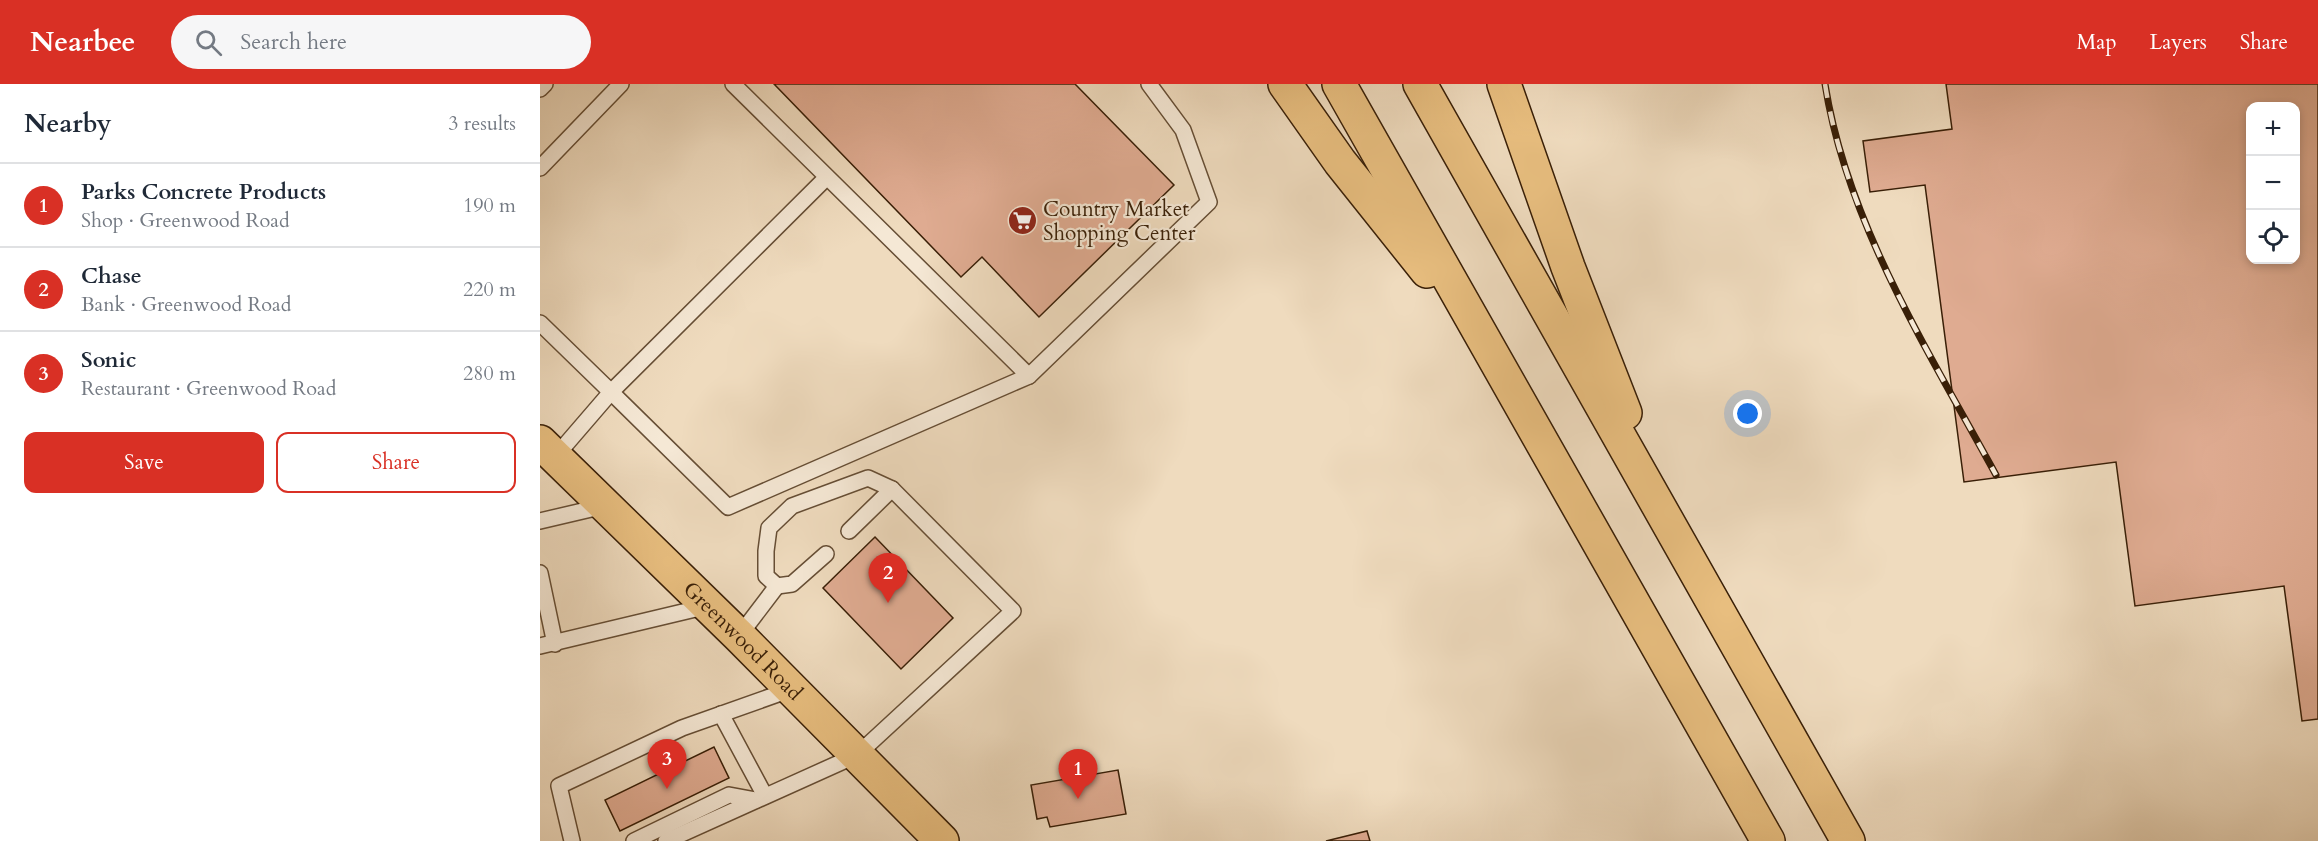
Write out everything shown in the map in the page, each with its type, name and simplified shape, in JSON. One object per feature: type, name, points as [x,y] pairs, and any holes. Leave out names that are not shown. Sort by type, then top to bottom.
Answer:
[{"type":"main road","points":[[1285,84],[1340,162],[1492,354]]},
{"type":"main road","points":[[1340,84],[1768,841]]},
{"type":"main road","points":[[1420,84],[1848,841]]},
{"type":"main road","points":[[1504,84],[1568,267],[1668,523]]},
{"type":"main road","name":"Greenwood Road","points":[[547,449],[739,636],[942,841]]},
{"type":"lane","points":[[540,88],[545,84]]},
{"type":"lane","points":[[540,168],[621,84]]},
{"type":"lane","points":[[733,84],[1029,376]]},
{"type":"lane","points":[[540,323],[728,507],[1029,376],[1209,202],[1183,130],[1149,84]]},
{"type":"lane","points":[[547,449],[611,392],[827,177]]},
{"type":"lane","points":[[666,841],[857,755],[1014,611],[892,489],[868,478],[792,506],[769,528],[766,576],[777,586]]},
{"type":"lane","points":[[849,531],[892,489]]},
{"type":"lane","points":[[540,522],[604,506]]},
{"type":"lane","points":[[739,636],[777,586],[792,584],[826,554]]},
{"type":"lane","points":[[540,573],[547,645],[708,606]]},
{"type":"lane","points":[[572,841],[559,786],[682,728],[792,689]]},
{"type":"lane","points":[[721,714],[760,798]]},
{"type":"lane","points":[[634,841],[729,795],[760,798]]},
{"type":"building","name":"Country Market Shopping Center","points":[[774,84],[1075,84],[1174,185],[1039,317],[982,257],[961,277]]},
{"type":"building","points":[[1946,84],[2318,84],[2318,719],[2302,721],[2284,586],[2135,606],[2116,462],[1964,482],[1925,185],[1870,192],[1863,141],[1952,129]]},
{"type":"building","points":[[875,537],[953,618],[901,669],[823,588]]},
{"type":"building","points":[[714,747],[729,778],[620,831],[605,800]]},
{"type":"building","points":[[1118,770],[1126,814],[1050,827],[1047,817],[1037,819],[1031,785]]},
{"type":"building","points":[[1367,831],[1370,841],[1326,841]]},
{"type":"railway","points":[[1825,84],[1836,136],[1871,237],[1918,334],[1996,475]]},
{"type":"place","name":"Country Market Shopping Center","points":[[1022,221]]},
{"type":"place","name":"Chase","points":[[888,603]]},
{"type":"place","name":"Sonic","points":[[667,789]]},
{"type":"place","name":"Parks Concrete Products","points":[[1078,799]]}]
